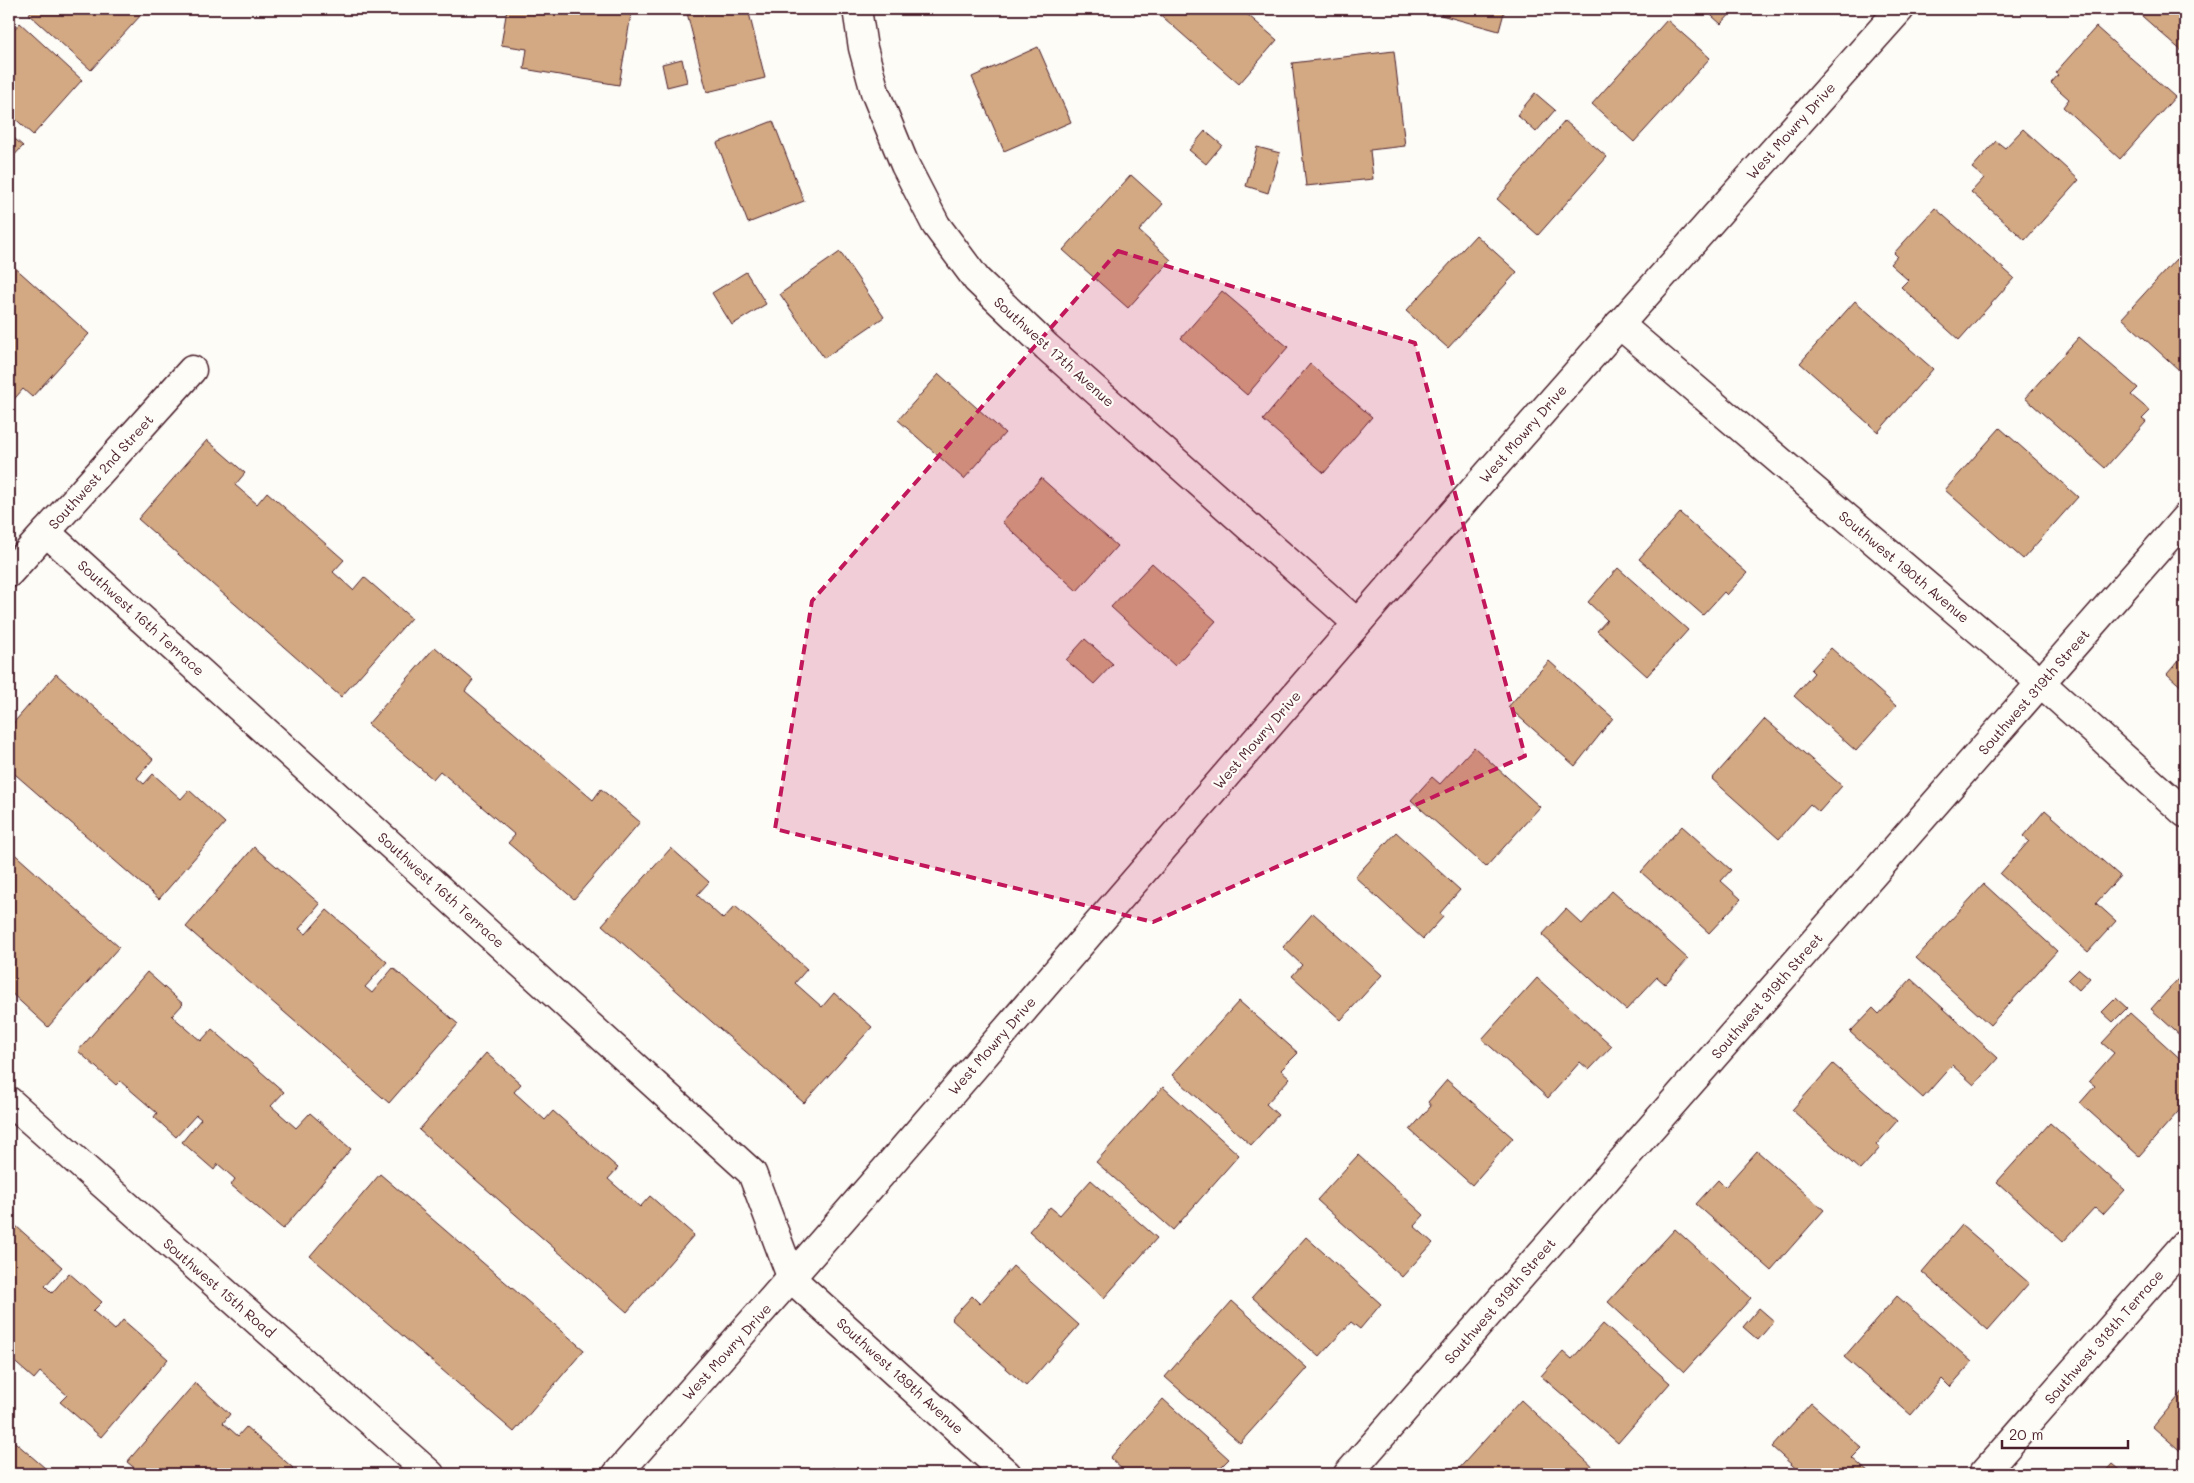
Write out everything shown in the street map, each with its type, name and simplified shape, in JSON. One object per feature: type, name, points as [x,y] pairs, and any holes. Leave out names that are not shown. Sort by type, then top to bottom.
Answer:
[{"type":"street","name":"Southwest 17th Avenue","points":[[857,9],[862,48],[875,92],[905,165],[936,225],[976,280],[1047,348],[1357,623]]},
{"type":"street","name":"West Mowry Drive","points":[[618,1474],[792,1278],[1357,623],[1619,324],[1900,9]]},
{"type":"street","name":"Southwest 190th Avenue","points":[[1619,324],[2041,683],[2185,814]]},
{"type":"street","name":"Southwest 2nd Street","points":[[9,573],[192,370]]},
{"type":"street","name":"Southwest 319th Street","points":[[1348,1474],[2185,518]]},
{"type":"street","name":"Southwest 16th Terrace","points":[[46,532],[752,1173],[792,1278]]},
{"type":"street","name":"Southwest 15th Road","points":[[9,1101],[430,1474]]},
{"type":"street","name":"Southwest 318th Terrace","points":[[1983,1474],[2185,1244]]},
{"type":"street","name":"Southwest 189th Avenue","points":[[792,1278],[1007,1474]]},
{"type":"highlighted area","points":[[1118,251],[1415,343],[1525,756],[1153,922],[775,829],[812,601]]},
{"type":"building","points":[[33,9],[134,9],[141,15],[91,70],[29,14]]},
{"type":"building","points":[[507,9],[632,9],[619,85],[524,69],[527,49],[501,45]]},
{"type":"building","points":[[686,9],[748,9],[765,78],[707,92]]},
{"type":"building","points":[[1157,9],[1241,9],[1277,40],[1239,84],[1156,11]]},
{"type":"building","points":[[1443,9],[1505,9],[1499,31],[1441,15]]},
{"type":"building","points":[[1704,9],[1735,9],[1721,24]]},
{"type":"building","points":[[2134,9],[2185,9],[2185,54]]},
{"type":"building","points":[[1667,20],[1710,58],[1634,142],[1592,104]]},
{"type":"building","points":[[20,23],[82,80],[33,135],[9,113],[9,35]]},
{"type":"building","points":[[2096,27],[2175,97],[2120,159],[2063,107],[2069,99],[2051,83],[2058,75],[2055,73]]},
{"type":"building","points":[[1038,47],[1071,122],[1004,151],[972,77]]},
{"type":"building","points":[[1394,51],[1405,146],[1370,150],[1373,179],[1306,186],[1292,63]]},
{"type":"building","points":[[682,59],[687,82],[667,87],[662,64]]},
{"type":"building","points":[[1535,93],[1555,110],[1536,132],[1517,115]]},
{"type":"building","points":[[773,121],[804,201],[748,223],[717,143]]},
{"type":"building","points":[[1565,121],[1607,157],[1538,235],[1497,199]]},
{"type":"building","points":[[2023,129],[2079,180],[2025,240],[1971,192],[1984,178],[1972,168],[1996,141],[2005,148]]},
{"type":"building","points":[[1205,131],[1222,145],[1206,164],[1189,150]]},
{"type":"building","points":[[9,134],[23,146],[9,161]]},
{"type":"building","points":[[1257,147],[1280,153],[1268,193],[1246,186]]},
{"type":"building","points":[[1131,175],[1163,204],[1139,231],[1171,260],[1128,308],[1063,250]]},
{"type":"building","points":[[1935,208],[2014,278],[1959,340],[1901,287],[1908,280],[1890,264],[1897,256],[1894,253]]},
{"type":"building","points":[[1476,235],[1517,272],[1448,348],[1406,311]]},
{"type":"building","points":[[840,252],[884,317],[824,358],[780,294]]},
{"type":"building","points":[[2176,259],[2185,267],[2185,363],[2179,370],[2122,318]]},
{"type":"building","points":[[11,264],[89,334],[32,397],[23,389],[9,405],[9,267]]},
{"type":"building","points":[[746,272],[766,304],[732,325],[712,293]]},
{"type":"building","points":[[1222,291],[1288,347],[1247,395],[1181,338]]},
{"type":"building","points":[[1855,301],[1933,369],[1878,432],[1800,363]]},
{"type":"building","points":[[2079,337],[2138,388],[2131,395],[2150,411],[2142,419],[2146,422],[2105,468],[2025,398]]},
{"type":"building","points":[[1310,364],[1372,417],[1324,473],[1263,420]]},
{"type":"building","points":[[939,374],[1005,433],[964,479],[898,420]]},
{"type":"building","points":[[2000,428],[2078,497],[2023,559],[1945,490]]},
{"type":"building","points":[[207,440],[245,473],[235,485],[257,504],[267,492],[344,560],[333,572],[353,590],[364,577],[411,618],[341,697],[138,519]]},
{"type":"building","points":[[1041,478],[1117,546],[1077,591],[1002,522]]},
{"type":"building","points":[[1680,513],[1747,573],[1727,595],[1724,592],[1703,615],[1639,559]]},
{"type":"building","points":[[1152,563],[1216,621],[1175,666],[1111,607]]},
{"type":"building","points":[[1618,568],[1688,630],[1647,676],[1597,631],[1607,620],[1588,602]]},
{"type":"building","points":[[1085,639],[1113,664],[1094,684],[1066,660]]},
{"type":"building","points":[[435,647],[473,680],[465,691],[593,800],[601,789],[640,822],[574,899],[508,843],[515,835],[440,771],[433,779],[368,724]]},
{"type":"building","points":[[1831,648],[1896,706],[1856,751],[1794,696],[1814,673],[1811,670]]},
{"type":"building","points":[[2185,653],[2185,690],[2167,674]]},
{"type":"building","points":[[1549,661],[1613,718],[1575,766],[1508,707]]},
{"type":"building","points":[[56,674],[153,759],[137,778],[144,784],[153,774],[181,799],[189,790],[225,823],[159,899],[9,769],[9,728]]},
{"type":"building","points":[[1765,719],[1842,786],[1819,812],[1810,804],[1779,839],[1712,779]]},
{"type":"building","points":[[1474,747],[1540,807],[1486,867],[1411,800],[1432,777],[1440,784]]},
{"type":"building","points":[[2045,810],[2120,876],[2096,903],[2116,921],[2088,952],[2000,874],[2029,841],[2023,836]]},
{"type":"building","points":[[1682,826],[1731,870],[1721,881],[1741,899],[1709,933],[1641,872]]},
{"type":"building","points":[[1396,832],[1460,890],[1440,913],[1443,917],[1423,939],[1355,877]]},
{"type":"building","points":[[254,847],[320,904],[299,929],[306,934],[327,910],[387,962],[365,987],[372,993],[393,968],[458,1024],[389,1103],[186,927]]},
{"type":"building","points":[[671,848],[709,882],[697,895],[723,919],[735,906],[807,969],[795,983],[822,1007],[834,993],[872,1027],[804,1103],[602,925]]},
{"type":"building","points":[[9,849],[119,947],[48,1027],[9,991]]},
{"type":"building","points":[[1984,884],[2057,951],[1990,1025],[1916,958]]},
{"type":"building","points":[[1612,891],[1688,959],[1665,984],[1657,977],[1626,1010],[1542,935],[1566,909],[1582,924]]},
{"type":"building","points":[[1313,913],[1382,975],[1341,1020],[1292,976],[1302,965],[1283,947]]},
{"type":"building","points":[[2079,969],[2090,978],[2079,990],[2068,980]]},
{"type":"building","points":[[2185,971],[2185,1040],[2151,1009]]},
{"type":"building","points":[[147,972],[183,1004],[172,1016],[201,1041],[212,1029],[284,1092],[271,1106],[296,1128],[310,1113],[351,1149],[283,1229],[231,1185],[235,1179],[218,1164],[214,1170],[182,1142],[201,1119],[196,1115],[176,1137],[154,1117],[157,1113],[120,1081],[116,1085],[78,1051]]},
{"type":"building","points":[[1537,978],[1612,1046],[1589,1070],[1580,1062],[1548,1098],[1482,1039]]},
{"type":"building","points":[[1911,979],[1998,1058],[1974,1085],[1952,1065],[1923,1098],[1850,1032],[1873,1008],[1879,1014]]},
{"type":"building","points":[[2116,998],[2127,1008],[2113,1022],[2102,1012]]},
{"type":"building","points":[[1239,1001],[1298,1053],[1281,1070],[1290,1078],[1266,1104],[1278,1115],[1251,1145],[1172,1075]]},
{"type":"building","points":[[2130,1013],[2185,1063],[2185,1104],[2139,1156],[2080,1103],[2095,1086],[2089,1081],[2114,1053],[2102,1043]]},
{"type":"building","points":[[486,1053],[521,1084],[514,1092],[545,1120],[553,1111],[618,1168],[608,1179],[640,1207],[650,1196],[694,1235],[627,1312],[419,1130]]},
{"type":"building","points":[[1833,1064],[1897,1121],[1876,1145],[1880,1148],[1860,1170],[1792,1110]]},
{"type":"building","points":[[1447,1080],[1513,1138],[1472,1185],[1410,1130],[1431,1106],[1428,1102]]},
{"type":"building","points":[[1163,1087],[1239,1155],[1173,1230],[1096,1162]]},
{"type":"building","points":[[2050,1123],[2125,1190],[2103,1214],[2095,1207],[2063,1242],[1997,1182]]},
{"type":"building","points":[[1757,1151],[1824,1210],[1771,1270],[1696,1204],[1718,1180],[1725,1187]]},
{"type":"building","points":[[1358,1155],[1424,1215],[1414,1226],[1433,1243],[1402,1277],[1317,1200]]},
{"type":"building","points":[[380,1174],[584,1350],[514,1432],[310,1256]]},
{"type":"building","points":[[1091,1180],[1157,1238],[1104,1298],[1029,1231],[1050,1207],[1060,1215]]},
{"type":"building","points":[[1962,1225],[2029,1283],[1988,1330],[1922,1272]]},
{"type":"building","points":[[16,1226],[62,1267],[45,1286],[52,1293],[69,1273],[102,1302],[93,1311],[115,1330],[123,1320],[168,1359],[101,1437],[60,1402],[67,1395],[40,1372],[34,1379],[9,1357],[9,1233]]},
{"type":"building","points":[[1675,1229],[1751,1298],[1684,1372],[1608,1302]]},
{"type":"building","points":[[1306,1237],[1381,1304],[1360,1329],[1351,1322],[1319,1357],[1252,1297]]},
{"type":"building","points":[[1013,1266],[1079,1325],[1026,1386],[951,1319],[972,1296],[980,1304]]},
{"type":"building","points":[[1897,1296],[1972,1362],[1950,1387],[1942,1379],[1911,1415],[1844,1357]]},
{"type":"building","points":[[1232,1301],[1307,1368],[1240,1443],[1165,1377]]},
{"type":"building","points":[[1759,1308],[1774,1321],[1758,1340],[1743,1327]]},
{"type":"building","points":[[1603,1324],[1670,1383],[1618,1443],[1541,1376],[1563,1351],[1572,1359]]},
{"type":"building","points":[[195,1383],[230,1414],[223,1423],[238,1436],[246,1427],[293,1468],[287,1474],[142,1474],[127,1462]]},
{"type":"building","points":[[2185,1389],[2185,1455],[2153,1427]]},
{"type":"building","points":[[1163,1399],[1229,1459],[1214,1474],[1127,1474],[1110,1458]]},
{"type":"building","points":[[1521,1400],[1597,1471],[1594,1474],[1455,1473]]},
{"type":"building","points":[[1811,1403],[1862,1448],[1852,1458],[1870,1474],[1802,1474],[1772,1447]]},
{"type":"building","points":[[9,1437],[52,1474],[9,1474]]},
{"type":"building","points":[[2113,1464],[2125,1474],[2104,1474]]},
{"type":"building","points":[[833,1467],[841,1474],[826,1474]]},
{"type":"building","points":[[1743,1467],[1751,1474],[1737,1474]]}]
